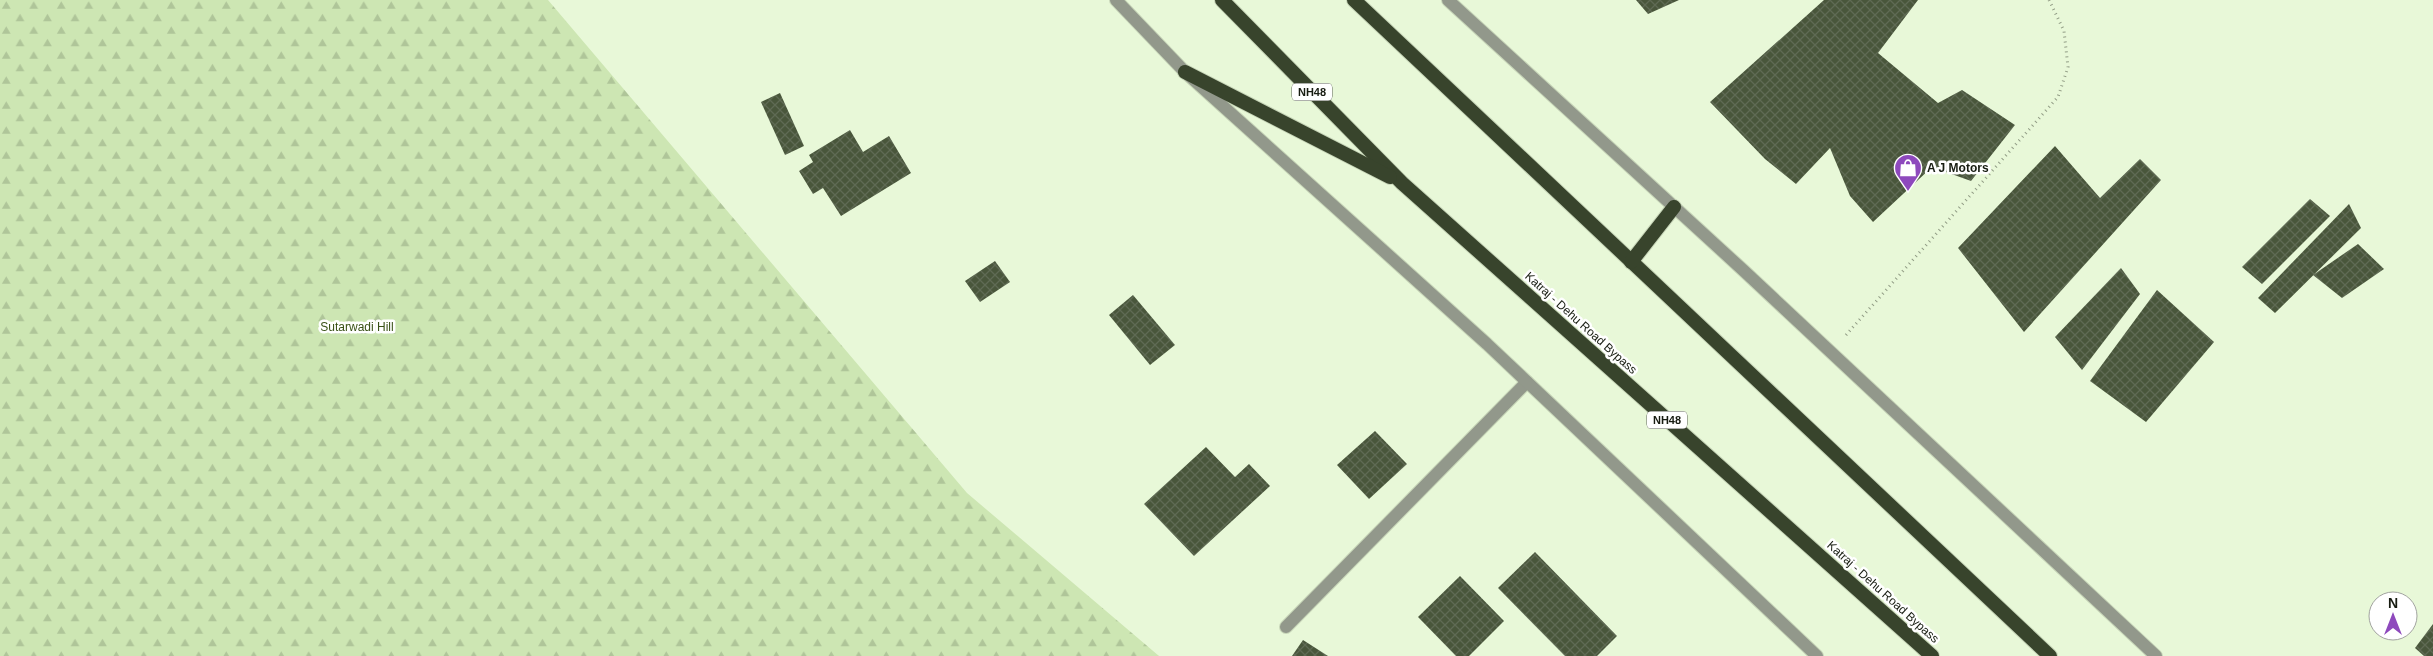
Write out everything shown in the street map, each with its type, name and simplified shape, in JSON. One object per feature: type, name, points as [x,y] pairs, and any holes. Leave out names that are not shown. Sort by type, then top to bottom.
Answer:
[{"type":"highway","name":"Katraj - Dehu Road Bypass","points":[[1222,0],[1402,183],[1932,656]]},
{"type":"highway","points":[[1354,0],[2050,656]]},
{"type":"highway","points":[[1184,72],[1402,183]]},
{"type":"highway","points":[[1631,262],[1674,207]]},
{"type":"street","points":[[1116,0],[1184,72],[1527,382],[1817,656]]},
{"type":"street","points":[[1448,0],[1831,352],[2156,656]]},
{"type":"street","points":[[1286,627],[1527,382]]},
{"type":"path","points":[[1831,352],[2058,97],[2068,67],[2064,31],[2049,0]]},
{"type":"green space","name":"Sutarwadi Hill","points":[[0,0],[548,0],[967,493],[1159,656],[0,656]]},
{"type":"building","points":[[1636,0],[1679,0],[1648,14]]},
{"type":"building","points":[[1824,0],[1918,0],[1878,53],[1938,103],[1962,90],[2015,125],[1971,181],[1932,167],[1873,222],[1850,196],[1830,148],[1796,184],[1765,159],[1710,102]]},
{"type":"building","points":[[780,93],[804,146],[785,155],[761,102]]},
{"type":"building","points":[[850,130],[863,152],[889,136],[911,173],[841,216],[823,188],[813,194],[799,171],[813,162],[809,155]]},
{"type":"building","points":[[2055,146],[2100,198],[2140,159],[2161,180],[2024,332],[1958,248]]},
{"type":"building","points":[[2310,199],[2330,216],[2262,284],[2242,267]]},
{"type":"building","points":[[2349,204],[2361,228],[2275,313],[2258,298]]},
{"type":"building","points":[[2358,244],[2384,269],[2342,298],[2313,275]]},
{"type":"building","points":[[995,261],[1010,282],[980,302],[965,281]]},
{"type":"building","points":[[2121,268],[2140,294],[2082,370],[2055,337]]},
{"type":"building","points":[[2157,290],[2214,342],[2146,422],[2090,381]]},
{"type":"building","points":[[1133,295],[1175,345],[1150,365],[1109,315]]},
{"type":"building","points":[[1375,431],[1407,464],[1369,499],[1337,465]]},
{"type":"building","points":[[1206,447],[1235,477],[1249,464],[1270,486],[1194,556],[1144,504]]},
{"type":"building","points":[[1535,552],[1617,636],[1597,656],[1565,656],[1498,588]]},
{"type":"building","points":[[1460,576],[1504,621],[1469,656],[1456,656],[1418,617]]},
{"type":"building","points":[[2433,624],[2433,656],[2424,656],[2415,648]]},
{"type":"building","points":[[1303,640],[1328,656],[1292,656]]},
{"type":"place","name":"A J Motors","points":[[1908,192]]}]
